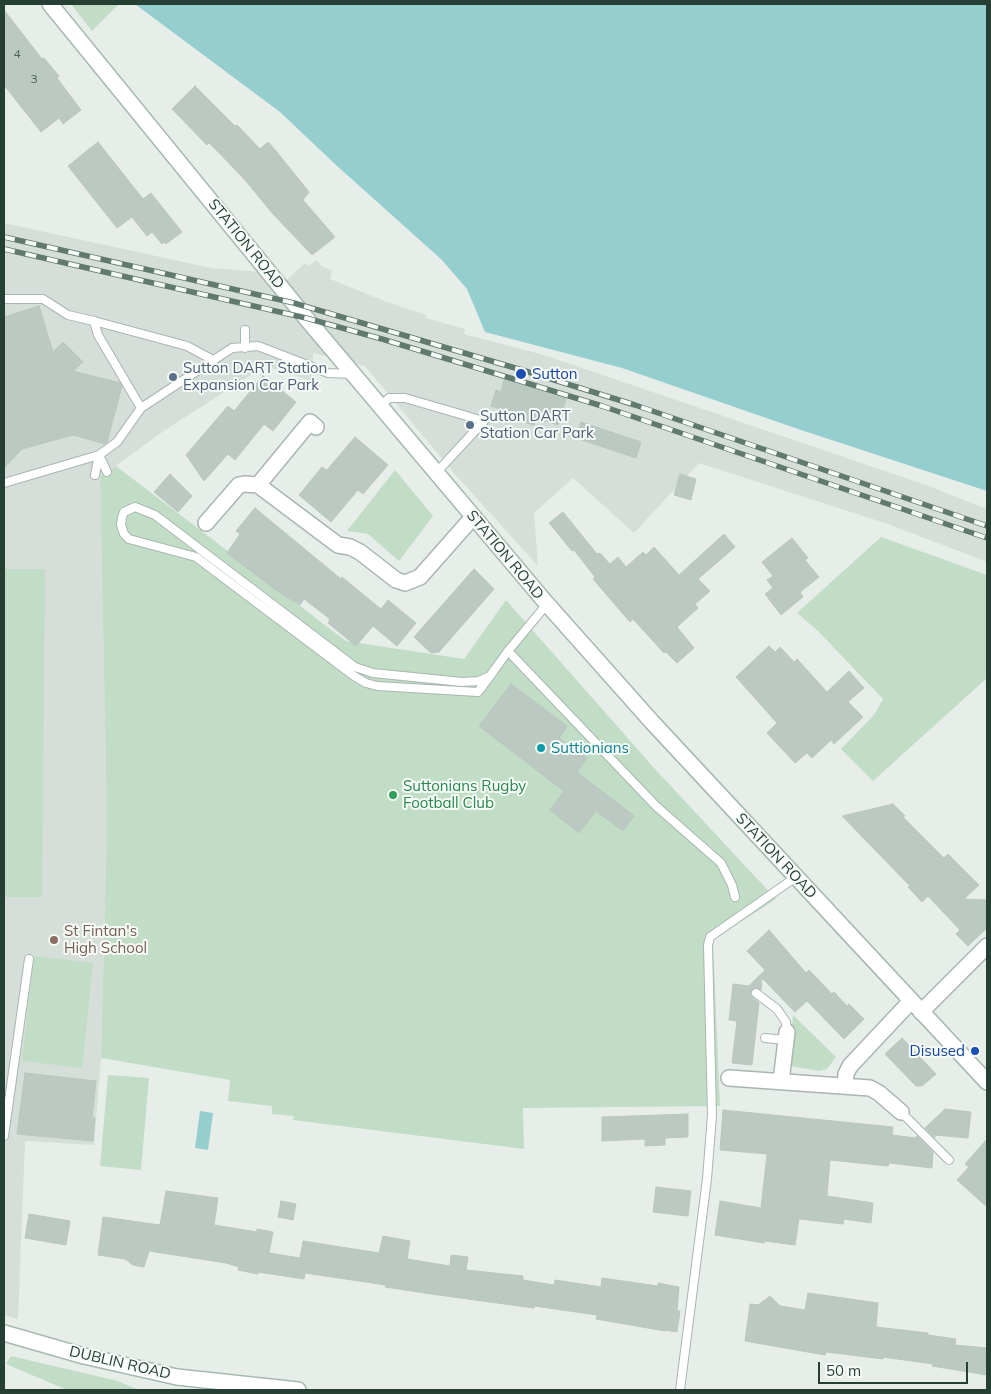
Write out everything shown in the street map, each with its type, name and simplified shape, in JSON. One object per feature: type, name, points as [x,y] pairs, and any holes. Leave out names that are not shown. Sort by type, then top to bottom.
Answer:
[{"type":"main road","name":"STATION ROAD","points":[[50,4],[352,374],[547,604],[652,722],[987,1082]]},
{"type":"main road","points":[[258,485],[310,422],[316,427]]},
{"type":"main road","points":[[206,523],[239,485],[258,485],[338,545],[350,547],[360,552],[396,580],[405,583],[420,577],[473,517]]},
{"type":"main road","points":[[845,1086],[846,1074],[850,1066],[916,1006],[987,946]]},
{"type":"main road","points":[[781,1081],[786,1036]]},
{"type":"main road","points":[[729,1078],[870,1088],[879,1092],[901,1112]]},
{"type":"main road","name":"DUBLIN ROAD","points":[[4,1333],[84,1356],[178,1377],[298,1390]]},
{"type":"lane","points":[[4,299],[43,299],[68,315],[187,346],[213,360]]},
{"type":"lane","points":[[94,321],[98,335],[141,408]]},
{"type":"lane","points":[[245,330],[245,348]]},
{"type":"lane","points":[[4,483],[99,454],[117,442],[141,408],[232,348],[258,346],[330,374],[352,374]]},
{"type":"lane","points":[[380,407],[389,398],[405,398],[484,421],[436,473]]},
{"type":"lane","points":[[99,454],[107,472]]},
{"type":"lane","points":[[95,475],[99,454]]},
{"type":"lane","points":[[490,676],[479,680],[462,682],[373,673],[355,667],[155,516],[135,506],[124,512],[121,525],[124,534],[129,539],[196,557],[338,665],[366,683],[377,686],[478,692],[547,604]]},
{"type":"lane","points":[[508,652],[656,806],[721,863],[732,884],[735,897]]},
{"type":"lane","points":[[680,1390],[712,1115],[708,945],[710,937],[796,877]]},
{"type":"lane","points":[[4,1136],[7,1091],[29,959]]},
{"type":"lane","points":[[756,993],[777,1010],[786,1022],[786,1036],[765,1038]]},
{"type":"lane","points":[[901,1112],[949,1160]]},
{"type":"shaded area","points":[[4,223],[211,268],[260,272],[274,292],[305,263],[309,266],[316,260],[323,267],[332,271],[330,279],[387,302],[426,315],[426,318],[465,329],[464,334],[544,355],[926,485],[987,509],[987,562],[888,524],[699,463],[634,533],[573,478],[534,513],[538,566],[453,472],[365,366],[313,353],[312,381],[265,366],[165,430],[100,477],[107,822],[101,1058],[94,1145],[25,1141],[18,1319],[4,1315]]},
{"type":"green space","points":[[71,4],[119,4],[92,31]]},
{"type":"green space","name":"Suttonians Rugby Football Club","points":[[116,466],[346,641],[464,659],[506,600],[655,769],[776,899],[713,940],[720,1106],[523,1108],[524,1149],[293,1120],[294,1116],[272,1114],[272,1106],[228,1101],[230,1080],[101,1058],[107,822],[100,477]]},
{"type":"green space","points":[[395,470],[433,516],[399,561],[368,534],[347,531]]},
{"type":"green space","points":[[881,537],[987,575],[987,678],[873,781],[841,749],[874,715],[883,699],[818,631],[797,613]]},
{"type":"green space","points":[[4,569],[45,569],[42,897],[4,897]]},
{"type":"green space","points":[[34,956],[93,963],[82,1068],[22,1061]]},
{"type":"green space","points":[[793,1015],[836,1057],[827,1069],[819,1071],[789,1066]]},
{"type":"green space","points":[[108,1075],[149,1078],[141,1170],[100,1166]]},
{"type":"green space","points":[[11,1356],[118,1381],[139,1390],[67,1390],[6,1364]]},
{"type":"water","points":[[135,4],[987,4],[987,491],[798,429],[622,368],[485,332],[467,289],[442,260],[280,112]]},
{"type":"water","points":[[200,1111],[213,1113],[208,1150],[195,1148]]},
{"type":"building","points":[[4,10],[42,59],[44,58],[59,76],[57,78],[81,110],[63,124],[59,118],[41,132],[4,85]]},
{"type":"building","points":[[195,86],[260,149],[268,142],[309,192],[303,200],[335,237],[312,255],[273,214],[245,180],[172,109]]},
{"type":"building","points":[[98,142],[143,199],[151,193],[182,232],[166,244],[164,242],[162,244],[152,232],[147,236],[132,217],[117,228],[68,166]]},
{"type":"building","points":[[39,306],[53,352],[63,342],[83,362],[73,371],[120,383],[122,386],[105,444],[73,435],[22,449],[4,468],[4,317]]},
{"type":"building","points":[[263,376],[296,402],[273,431],[264,424],[235,460],[228,454],[204,481],[186,455],[228,406],[234,411]]},
{"type":"building","points":[[504,380],[566,399],[558,425],[536,418],[534,425],[509,418],[511,412],[491,406],[496,390],[501,392]]},
{"type":"building","points":[[581,422],[641,442],[636,458],[576,438]]},
{"type":"building","points":[[355,437],[388,465],[363,494],[358,490],[331,522],[299,495],[322,467],[327,470]]},
{"type":"building","points":[[170,474],[192,496],[178,512],[154,492]]},
{"type":"building","points":[[680,474],[696,479],[691,500],[674,495]]},
{"type":"building","points":[[255,508],[341,579],[342,577],[381,609],[388,600],[416,623],[397,646],[373,626],[356,646],[328,623],[330,619],[304,599],[300,605],[276,590],[227,553],[240,534],[236,531]]},
{"type":"building","points":[[563,512],[597,554],[600,553],[610,564],[618,557],[626,567],[643,552],[646,555],[654,547],[679,575],[724,534],[735,547],[698,579],[710,591],[695,604],[698,608],[677,627],[694,648],[677,663],[666,652],[664,653],[633,619],[630,622],[593,579],[595,577],[574,550],[572,551],[549,523]]},
{"type":"building","points":[[792,538],[808,558],[805,560],[819,577],[800,592],[803,597],[781,615],[765,594],[773,588],[767,580],[773,576],[762,562]]},
{"type":"building","points":[[474,569],[494,589],[439,652],[431,653],[414,637]]},
{"type":"building","points":[[769,646],[775,652],[780,647],[794,662],[797,659],[827,692],[849,671],[864,688],[848,702],[863,717],[834,744],[831,740],[812,758],[807,753],[795,763],[767,733],[777,723],[736,677]]},
{"type":"building","name":"Suttionians","points":[[511,684],[567,726],[559,738],[587,758],[577,772],[634,816],[623,831],[596,811],[579,833],[550,810],[564,791],[479,726]]},
{"type":"building","points":[[893,804],[905,816],[903,817],[944,858],[948,854],[979,885],[964,899],[987,900],[987,928],[968,946],[956,934],[960,930],[928,896],[922,902],[908,887],[910,886],[842,816]]},
{"type":"building","points":[[769,930],[806,973],[809,970],[832,994],[834,992],[847,1006],[849,1004],[864,1019],[844,1039],[807,1001],[795,1012],[762,978],[761,990],[754,988],[750,993],[759,1003],[752,1065],[732,1063],[737,1021],[729,1020],[733,984],[749,986],[765,970],[747,951]]},
{"type":"building","points":[[902,1038],[936,1074],[922,1086],[916,1086],[885,1054]]},
{"type":"building","points":[[25,1073],[96,1081],[92,1118],[95,1118],[93,1141],[17,1134]]},
{"type":"building","points":[[945,1109],[971,1112],[968,1138],[935,1135],[935,1138],[925,1128]]},
{"type":"building","points":[[723,1110],[893,1127],[892,1135],[915,1138],[917,1136],[933,1152],[932,1168],[889,1163],[888,1166],[830,1160],[827,1196],[873,1203],[871,1223],[844,1219],[843,1224],[799,1219],[795,1245],[765,1241],[764,1243],[715,1235],[720,1201],[761,1208],[767,1154],[720,1150]]},
{"type":"building","points":[[688,1114],[688,1137],[665,1138],[665,1145],[645,1146],[645,1139],[602,1141],[602,1117]]},
{"type":"building","points":[[987,1139],[987,1207],[957,1180],[969,1167],[965,1164]]},
{"type":"building","points":[[656,1187],[691,1191],[688,1216],[653,1212]]},
{"type":"building","points":[[166,1191],[218,1198],[214,1225],[257,1232],[257,1229],[273,1232],[269,1253],[300,1258],[303,1241],[379,1253],[383,1236],[410,1241],[407,1259],[450,1266],[451,1255],[468,1257],[466,1270],[523,1276],[523,1280],[554,1285],[555,1280],[601,1287],[602,1278],[658,1286],[658,1283],[679,1287],[677,1311],[680,1311],[677,1332],[596,1319],[597,1315],[431,1294],[305,1273],[304,1279],[258,1272],[258,1274],[238,1270],[239,1267],[226,1263],[149,1251],[144,1267],[133,1265],[125,1259],[98,1255],[103,1217],[160,1225]]},
{"type":"building","points":[[281,1201],[296,1204],[293,1220],[278,1217]]},
{"type":"building","points":[[29,1214],[70,1221],[66,1245],[25,1238]]},
{"type":"building","points":[[808,1293],[878,1303],[876,1327],[928,1333],[928,1335],[956,1339],[955,1345],[987,1348],[987,1375],[932,1366],[933,1364],[826,1352],[825,1355],[745,1341],[750,1304],[758,1305],[770,1296],[780,1306],[805,1310]]},
{"type":"railway","points":[[4,237],[294,303],[522,370],[635,405],[987,526]]},
{"type":"railway","points":[[4,249],[306,318],[382,339],[602,406],[987,538]]},
{"type":"place","name":"Sutton","points":[[521,374]]},
{"type":"place","name":"Sutton DART Station Expansion Car Park","points":[[173,377]]},
{"type":"place","name":"Sutton DART Station Car Park","points":[[470,425]]},
{"type":"place","name":"Suttionians","points":[[541,748]]},
{"type":"place","name":"Suttonians Rugby Football Club","points":[[393,795]]},
{"type":"place","name":"St Fintan's High School","points":[[54,940]]},
{"type":"place","name":"Disused","points":[[975,1051]]}]
